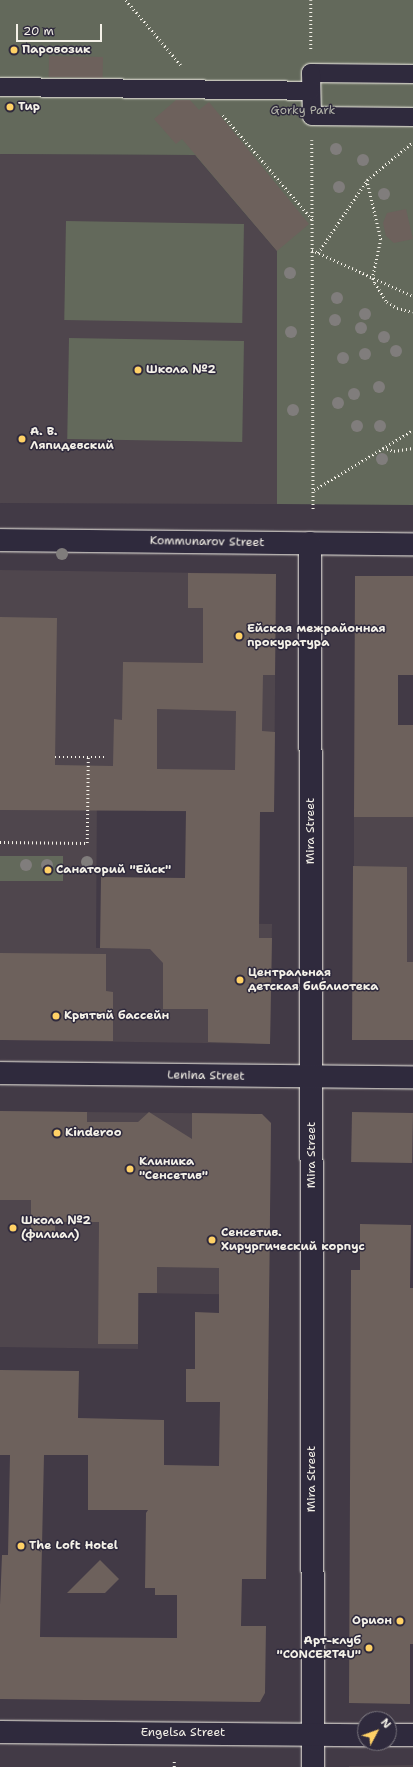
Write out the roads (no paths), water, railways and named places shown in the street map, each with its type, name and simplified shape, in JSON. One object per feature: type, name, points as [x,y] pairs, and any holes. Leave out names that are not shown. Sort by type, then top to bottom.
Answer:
[{"type":"street","points":[[413,74],[311,73],[312,116],[413,118]]},
{"type":"street","points":[[0,87],[312,91]]},
{"type":"street","name":"Kommunarov Street","points":[[0,540],[413,544]]},
{"type":"street","name":"Mira Street","points":[[310,543],[313,1767]]},
{"type":"street","name":"Lenina Street","points":[[0,1073],[413,1077]]},
{"type":"street","name":"Engelsa Street","points":[[0,1732],[357,1735]]},
{"type":"street","points":[[397,1735],[413,1735]]},
{"type":"place","name":"Паровозик","points":[[14,50]]},
{"type":"place","name":"Тир","points":[[10,107]]},
{"type":"place","name":"Школа №2","points":[[138,370]]},
{"type":"place","name":"А. В. Ляпидевский","points":[[22,439]]},
{"type":"place","name":"Ейская межрайонная прокуратура","points":[[239,636]]},
{"type":"place","name":"Санаторий \"Ейск\"","points":[[48,870]]},
{"type":"place","name":"Центральная детская библиотека","points":[[240,980]]},
{"type":"place","name":"Крытый бассейн","points":[[56,1016]]},
{"type":"place","name":"Kinderoo","points":[[57,1133]]},
{"type":"place","name":"Клиника \"Сенсетив\"","points":[[130,1169]]},
{"type":"place","name":"Школа №2 (филиал)","points":[[13,1228]]},
{"type":"place","name":"Сенсетив. Хирургический корпус","points":[[212,1240]]},
{"type":"place","name":"The Loft Hotel","points":[[21,1546]]},
{"type":"place","name":"Орион","points":[[400,1621]]},
{"type":"place","name":"Арт-клуб \"CONCERT4U\"","points":[[369,1648]]},
{"type":"park label","name":"Gorky Park","points":[[303,111]]}]
